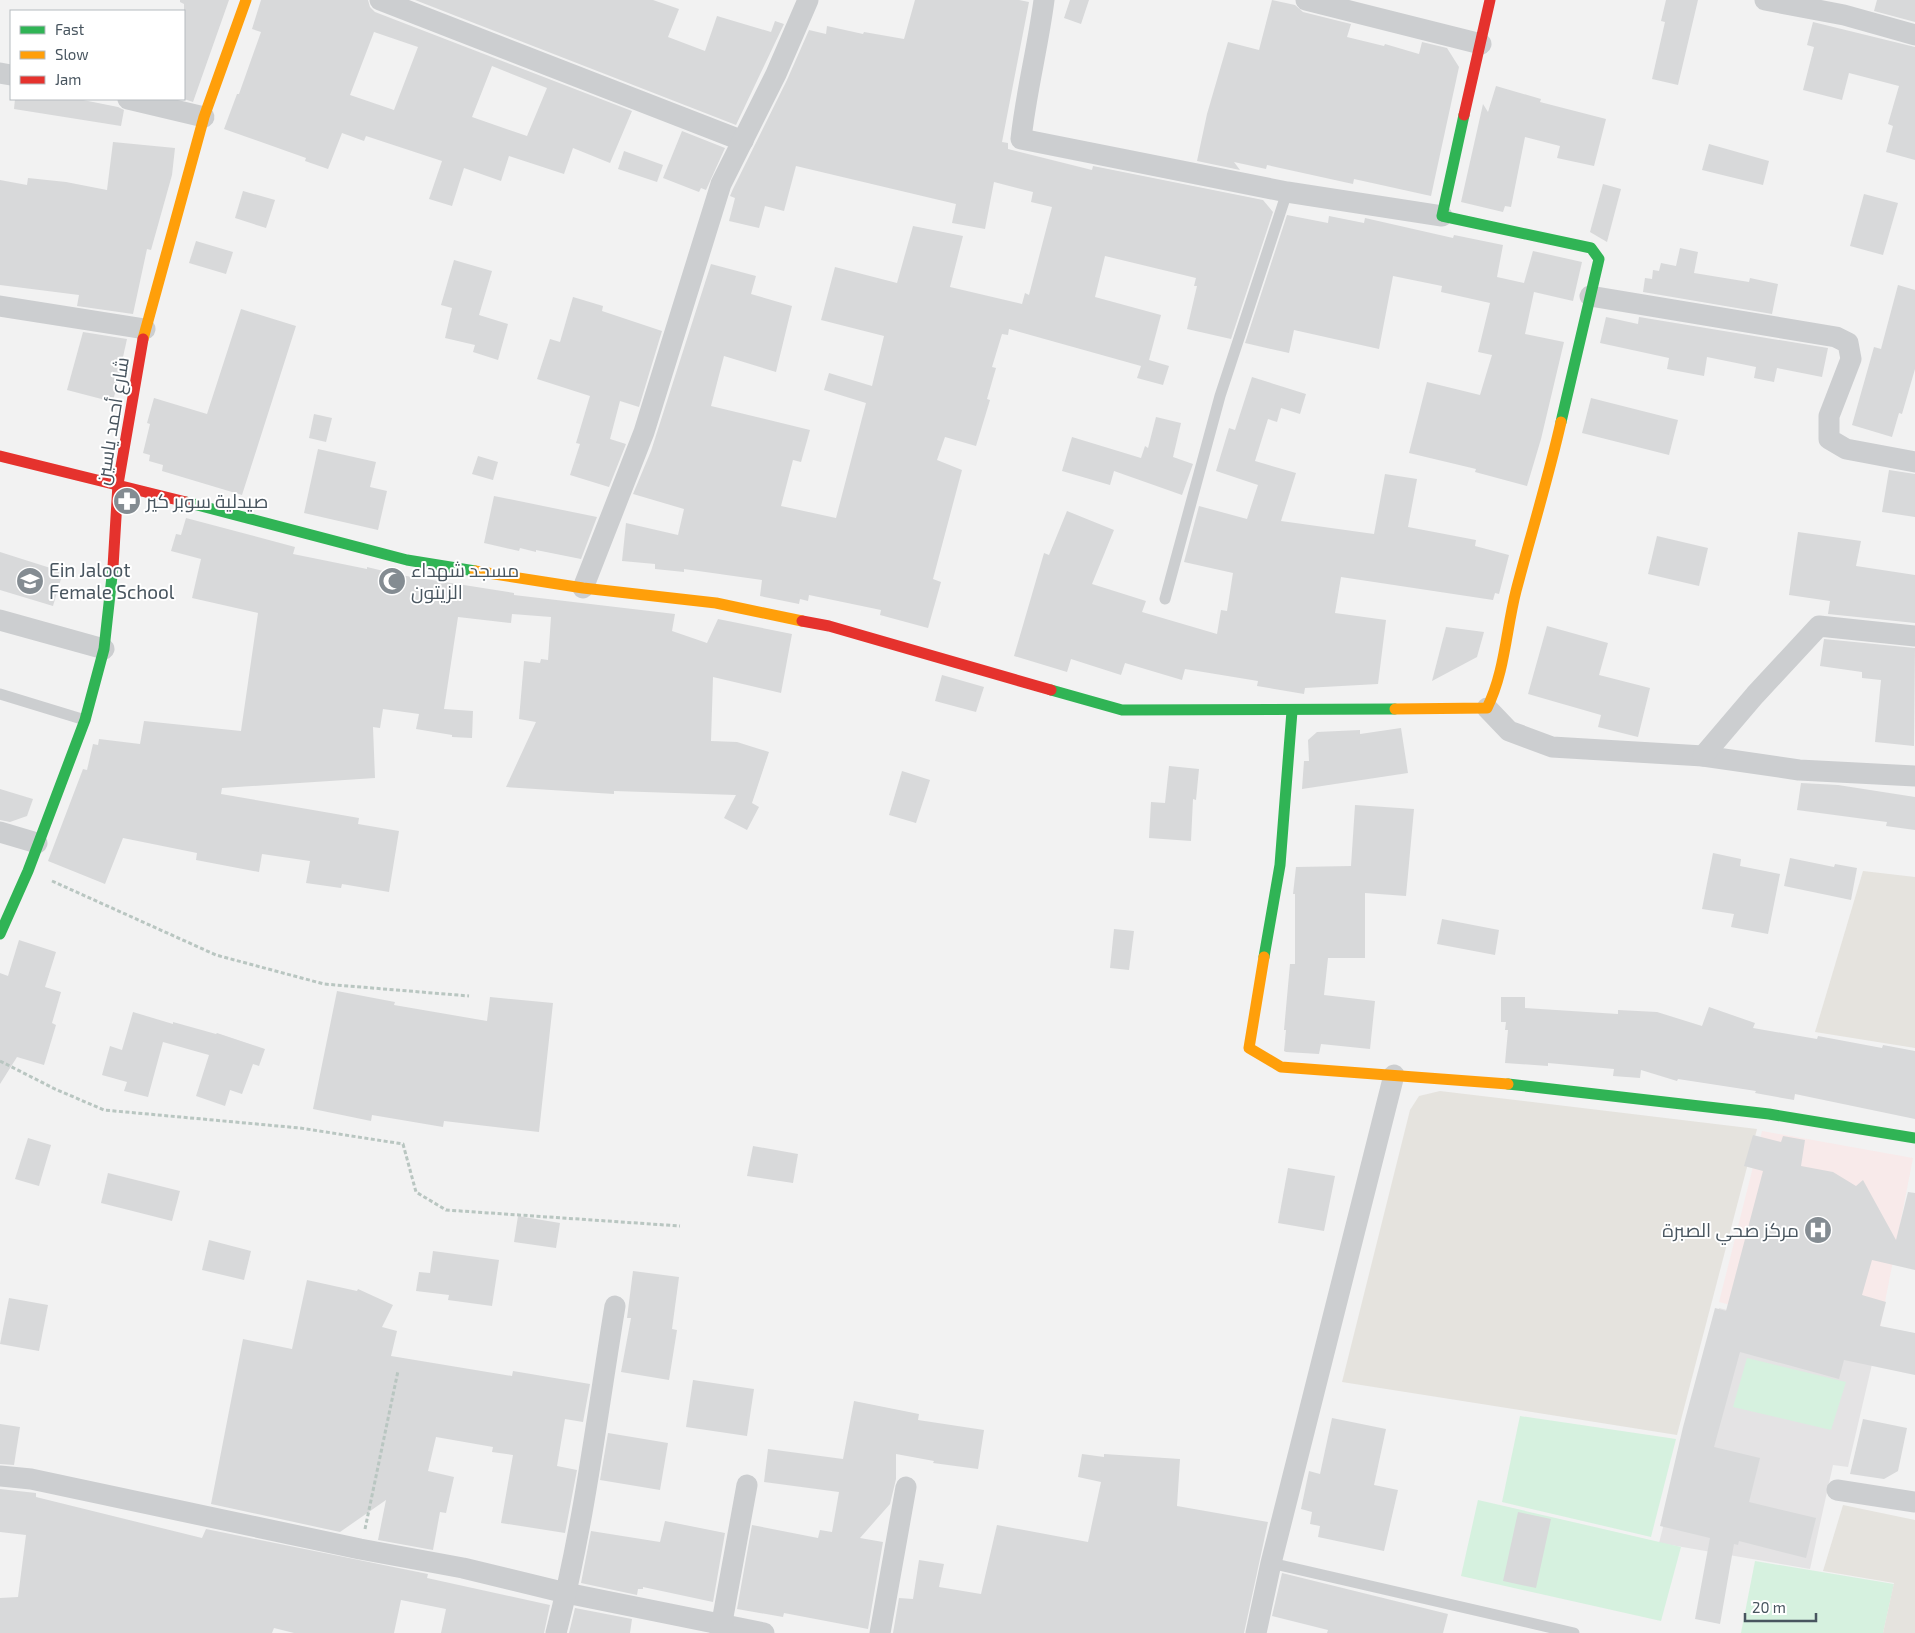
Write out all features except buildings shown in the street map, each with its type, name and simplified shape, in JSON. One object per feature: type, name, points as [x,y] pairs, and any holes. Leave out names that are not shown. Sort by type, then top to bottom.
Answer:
[{"type":"street","name":"شارع أحمد ياسين","points":[[0,934],[28,871],[85,720],[104,649],[112,581],[118,484],[145,329],[204,117],[246,0]]},
{"type":"street","points":[[380,0],[743,141]]},
{"type":"street","points":[[583,588],[644,432],[721,184],[776,74],[808,0]]},
{"type":"street","points":[[1044,0],[1021,139],[1287,192],[1442,216],[1591,248],[1599,259],[1549,475],[1516,592],[1497,688],[1487,708]]},
{"type":"street","points":[[1306,0],[1480,44]]},
{"type":"street","points":[[1442,216],[1490,0]]},
{"type":"street","points":[[1765,0],[1844,15],[1915,35]]},
{"type":"street","points":[[132,100],[204,117]]},
{"type":"street","points":[[1590,296],[1836,337],[1848,343],[1851,359],[1829,416],[1830,439],[1846,449],[1915,462]]},
{"type":"street","points":[[0,306],[145,329]]},
{"type":"street","points":[[0,456],[118,484],[407,560],[583,588],[716,602],[829,626],[1122,710],[1292,711],[1487,708],[1509,731],[1552,747],[1703,756],[1799,770],[1915,776]]},
{"type":"street","points":[[0,620],[104,649]]},
{"type":"street","points":[[1703,756],[1819,626],[1915,636]]},
{"type":"street","points":[[1292,711],[1280,865],[1249,1048],[1281,1067],[1563,1089],[1769,1114],[1915,1138]]},
{"type":"street","points":[[0,832],[37,843]]},
{"type":"street","points":[[1256,1633],[1271,1563],[1394,1076]]},
{"type":"street","points":[[556,1633],[566,1593],[615,1306]]},
{"type":"street","points":[[0,1476],[31,1479],[360,1549],[463,1568],[721,1629],[764,1633]]},
{"type":"street","points":[[721,1629],[747,1485]]},
{"type":"street","points":[[880,1633],[906,1487]]},
{"type":"street","points":[[1837,1490],[1914,1496]]},
{"type":"lane","points":[[1165,599],[1220,396],[1287,192]]},
{"type":"lane","points":[[0,694],[85,720]]},
{"type":"lane","points":[[1271,1563],[1574,1633]]},
{"type":"path","points":[[28,871],[216,955],[324,984],[470,996]]},
{"type":"path","points":[[0,1060],[56,1089],[104,1110],[300,1128],[402,1144],[416,1192],[446,1210],[680,1226]]},
{"type":"path","points":[[360,1549],[398,1371]]},
{"type":"shaded area","name":"مركز صحي الصبرة","points":[[1762,1131],[1913,1158],[1877,1343],[1719,1302]]},
{"type":"shaded area","points":[[1719,1308],[1876,1347],[1848,1467],[1833,1465],[1810,1569],[1659,1543]]},
{"type":"green space","points":[[1747,1358],[1846,1382],[1831,1430],[1733,1407]]},
{"type":"green space","points":[[1520,1416],[1676,1439],[1651,1537],[1502,1502]]},
{"type":"green space","points":[[1478,1500],[1681,1547],[1661,1621],[1461,1576]]},
{"type":"green space","points":[[1755,1561],[1894,1584],[1883,1633],[1741,1633]]},
{"type":"sand","points":[[1863,871],[1915,877],[1915,1048],[1815,1032]]},
{"type":"sand","points":[[1440,1091],[1757,1129],[1677,1435],[1342,1382],[1410,1110],[1419,1096]]},
{"type":"sand","points":[[1843,1505],[1915,1520],[1915,1633],[1883,1633],[1894,1583],[1823,1571]]},
{"type":"traffic: fast","points":[[1464,115],[1442,216],[1591,248],[1599,259],[1561,422]]},
{"type":"traffic: fast","points":[[186,502],[407,560],[475,571]]},
{"type":"traffic: fast","points":[[0,934],[28,871],[85,720],[104,649],[113,567]]},
{"type":"traffic: fast","points":[[1051,690],[1122,710],[1395,709]]},
{"type":"traffic: fast","points":[[1264,957],[1280,865],[1292,711]]},
{"type":"traffic: fast","points":[[1508,1084],[1769,1114],[1915,1138]]},
{"type":"traffic: slow","points":[[143,339],[204,117],[246,0]]},
{"type":"traffic: slow","points":[[1395,709],[1487,708],[1498,680],[1516,591],[1561,422]]},
{"type":"traffic: slow","points":[[475,571],[583,588],[716,603],[802,621]]},
{"type":"traffic: slow","points":[[1264,957],[1249,1048],[1281,1067],[1508,1084]]},
{"type":"traffic: jam","points":[[1464,115],[1490,0]]},
{"type":"traffic: jam","points":[[113,567],[118,484],[143,339]]},
{"type":"traffic: jam","points":[[0,456],[186,502]]},
{"type":"traffic: jam","points":[[802,621],[829,626],[1051,690]]},
{"type":"place","name":"صيدلية سوبر كير","points":[[127,501]]},
{"type":"place","name":"Ein Jaloot Female School","points":[[30,581]]},
{"type":"place","name":"مسجد شهداء الزيتون","points":[[392,581]]},
{"type":"place","name":"مركز صحي الصبرة","points":[[1818,1230]]}]
